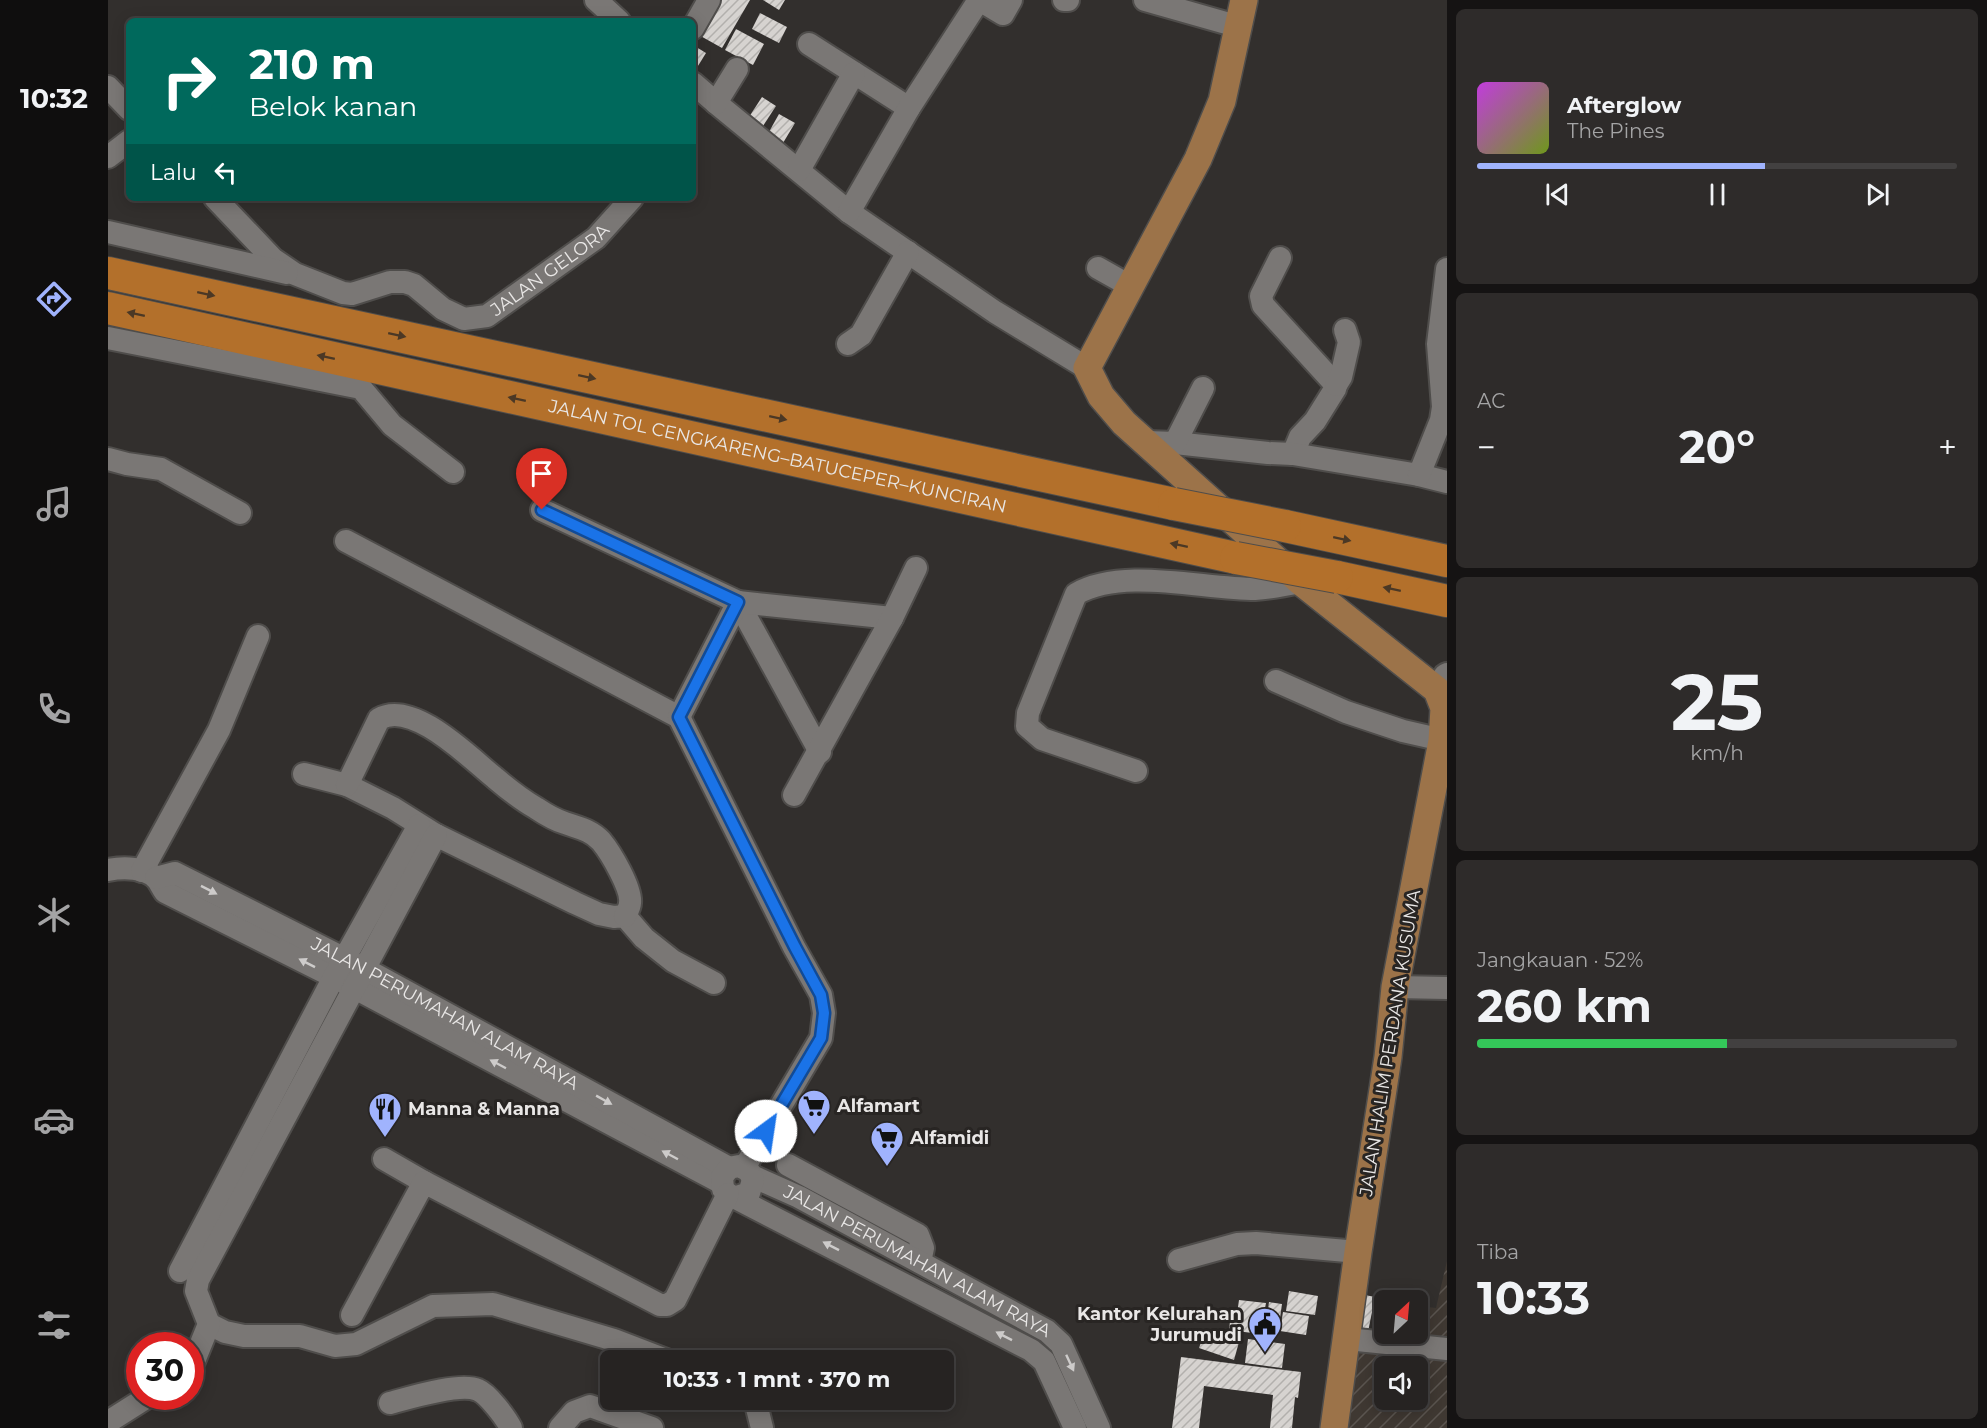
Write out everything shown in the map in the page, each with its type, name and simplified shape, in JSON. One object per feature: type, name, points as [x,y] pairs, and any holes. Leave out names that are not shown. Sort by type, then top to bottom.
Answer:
[{"type":"highway","name":"JALAN TOL CENGKARENG–BATUCEPER–KUNCIRAN","points":[[108,273],[1447,561]]},
{"type":"highway","name":"JALAN TOL CENGKARENG–BATUCEPER–KUNCIRAN","points":[[108,308],[1236,558],[1447,601]]},
{"type":"main road","points":[[1087,368],[1198,159],[1222,101],[1240,27],[1244,0]]},
{"type":"main road","name":"JALAN HALIM PERDANA KUSUMA","points":[[1087,368],[1101,396],[1124,423],[1301,582],[1442,682],[1445,741],[1440,797],[1413,886],[1395,987],[1388,1057],[1334,1428]]},
{"type":"street","points":[[596,0],[614,18]]},
{"type":"street","points":[[696,23],[709,0]]},
{"type":"street","points":[[849,212],[909,108],[977,3],[983,2],[1003,14],[1011,0]]},
{"type":"street","points":[[1145,0],[1240,27]]},
{"type":"street","points":[[809,44],[909,108]]},
{"type":"street","points":[[716,103],[737,69]]},
{"type":"street","points":[[799,170],[854,73]]},
{"type":"street","points":[[108,87],[126,106]]},
{"type":"street","points":[[696,88],[849,212],[995,312],[1087,368]]},
{"type":"street","points":[[108,157],[126,143]]},
{"type":"street","name":"JALAN GELORA","points":[[218,201],[273,259],[295,274],[343,293],[352,294],[390,282],[405,282],[414,285],[443,309],[464,319],[487,316],[596,238],[629,201]]},
{"type":"street","points":[[108,232],[295,274]]},
{"type":"street","points":[[848,344],[861,335],[908,252]]},
{"type":"street","points":[[1280,258],[1261,296],[1263,305],[1335,385]]},
{"type":"street","points":[[1098,268],[1130,286]]},
{"type":"street","points":[[1419,475],[1443,407],[1438,344],[1447,269]]},
{"type":"street","points":[[1293,454],[1299,436],[1315,420],[1341,377],[1349,342],[1345,330]]},
{"type":"street","points":[[108,338],[362,388],[392,425],[453,472]]},
{"type":"street","points":[[1175,443],[1203,388]]},
{"type":"street","points":[[1147,442],[1293,454],[1419,475],[1447,482]]},
{"type":"street","points":[[108,459],[161,469],[240,513]]},
{"type":"street","points":[[542,510],[738,602],[892,618]]},
{"type":"street","points":[[346,541],[679,717],[821,995],[824,1013],[821,1038],[735,1181],[675,1300],[668,1305],[660,1305],[384,1159]]},
{"type":"street","points":[[795,795],[892,618],[916,568]]},
{"type":"street","points":[[1136,771],[1042,739],[1027,726],[1028,713],[1076,594],[1089,587],[1111,582],[1154,581],[1255,589],[1301,582]]},
{"type":"street","points":[[679,717],[738,602]]},
{"type":"street","points":[[738,602],[820,752]]},
{"type":"street","points":[[149,874],[219,730],[258,636]]},
{"type":"street","points":[[1276,681],[1346,712],[1403,731],[1445,741]]},
{"type":"street","points":[[347,785],[379,719],[386,715],[401,716],[427,725],[452,740],[496,779],[536,808],[563,823],[590,831],[601,841],[627,888],[630,904],[625,916]]},
{"type":"street","points":[[304,774],[347,785],[393,808],[427,830],[599,914],[614,917],[625,916]]},
{"type":"street","points":[[180,1270],[349,973],[427,830]]},
{"type":"street","name":"JALAN PERUMAHAN ALAM RAYA","points":[[108,870],[123,867],[149,874],[175,873],[349,973],[735,1181],[1031,1350],[1044,1361],[1075,1428]]},
{"type":"street","points":[[625,916],[644,938],[674,961],[714,983]]},
{"type":"street","points":[[349,973],[198,1280],[196,1291],[209,1324],[225,1332],[244,1336],[300,1336],[335,1346],[356,1344],[433,1306],[493,1304],[640,1350]]},
{"type":"street","points":[[1395,987],[1447,988]]},
{"type":"street","points":[[788,1165],[918,1235],[923,1248],[920,1262]]},
{"type":"street","points":[[799,1197],[810,1176]]},
{"type":"street","name":"JALAN PERUMAHAN ALAM RAYA","points":[[735,1181],[799,1197],[1047,1331],[1061,1344],[1099,1428]]},
{"type":"street","points":[[352,1315],[424,1182]]},
{"type":"street","points":[[858,1228],[868,1207]]},
{"type":"street","points":[[1179,1260],[1237,1244],[1256,1243],[1358,1252]]},
{"type":"street","points":[[204,1336],[209,1324]]},
{"type":"street","points":[[1031,1350],[1047,1331]]},
{"type":"street","points":[[1347,1339],[1447,1349]]},
{"type":"street","points":[[390,1403],[442,1390],[476,1389],[483,1393],[507,1419],[511,1428]]},
{"type":"street","points":[[560,1428],[574,1412],[590,1406],[652,1428]]},
{"type":"street","points":[[108,1422],[127,1410]]},
{"type":"street","points":[[758,1410],[763,1424],[762,1428]]},
{"type":"shaded area","points":[[1447,1261],[1447,1428],[1345,1428],[1354,1339],[1374,1339],[1374,1344],[1428,1344],[1428,1307],[1436,1308]]},
{"type":"building","points":[[717,0],[750,0],[722,48],[697,34]]},
{"type":"building","points":[[763,0],[785,0],[779,10]]},
{"type":"building","points":[[760,13],[787,27],[779,43],[752,29]]},
{"type":"building","points":[[736,29],[764,44],[753,65],[725,50]]},
{"type":"building","points":[[696,47],[706,53],[696,69]]},
{"type":"building","points":[[762,97],[776,106],[761,129],[747,120]]},
{"type":"building","points":[[779,114],[795,123],[780,148],[765,139]]},
{"type":"building","points":[[1289,1291],[1318,1296],[1315,1315],[1286,1311]]},
{"type":"building","points":[[1360,1294],[1374,1297],[1368,1332],[1353,1328]]},
{"type":"building","points":[[1239,1300],[1266,1303],[1260,1334],[1229,1330],[1231,1313],[1237,1314]]},
{"type":"building","points":[[1269,1302],[1282,1304],[1278,1332],[1265,1330]]},
{"type":"building","points":[[1283,1312],[1309,1316],[1306,1335],[1280,1331]]},
{"type":"building","points":[[1205,1331],[1239,1342],[1234,1360],[1199,1348]]},
{"type":"building","name":"Kantor Kelurahan Jurumudi","points":[[1248,1339],[1285,1344],[1282,1368],[1245,1363]]},
{"type":"building","points":[[1181,1357],[1301,1372],[1298,1398],[1295,1397],[1292,1428],[1270,1428],[1273,1395],[1204,1386],[1199,1428],[1172,1428]]},
{"type":"place","name":"Alfamart","points":[[814,1135]]},
{"type":"place","name":"Manna & Manna","points":[[385,1138]]},
{"type":"place","name":"Alfamidi","points":[[887,1167]]},
{"type":"place","name":"Kantor Kelurahan Jurumudi","points":[[1265,1353]]},
{"type":"route","points":[[542,510],[738,602],[679,717],[821,995],[824,1013],[821,1038],[766,1131]]}]
